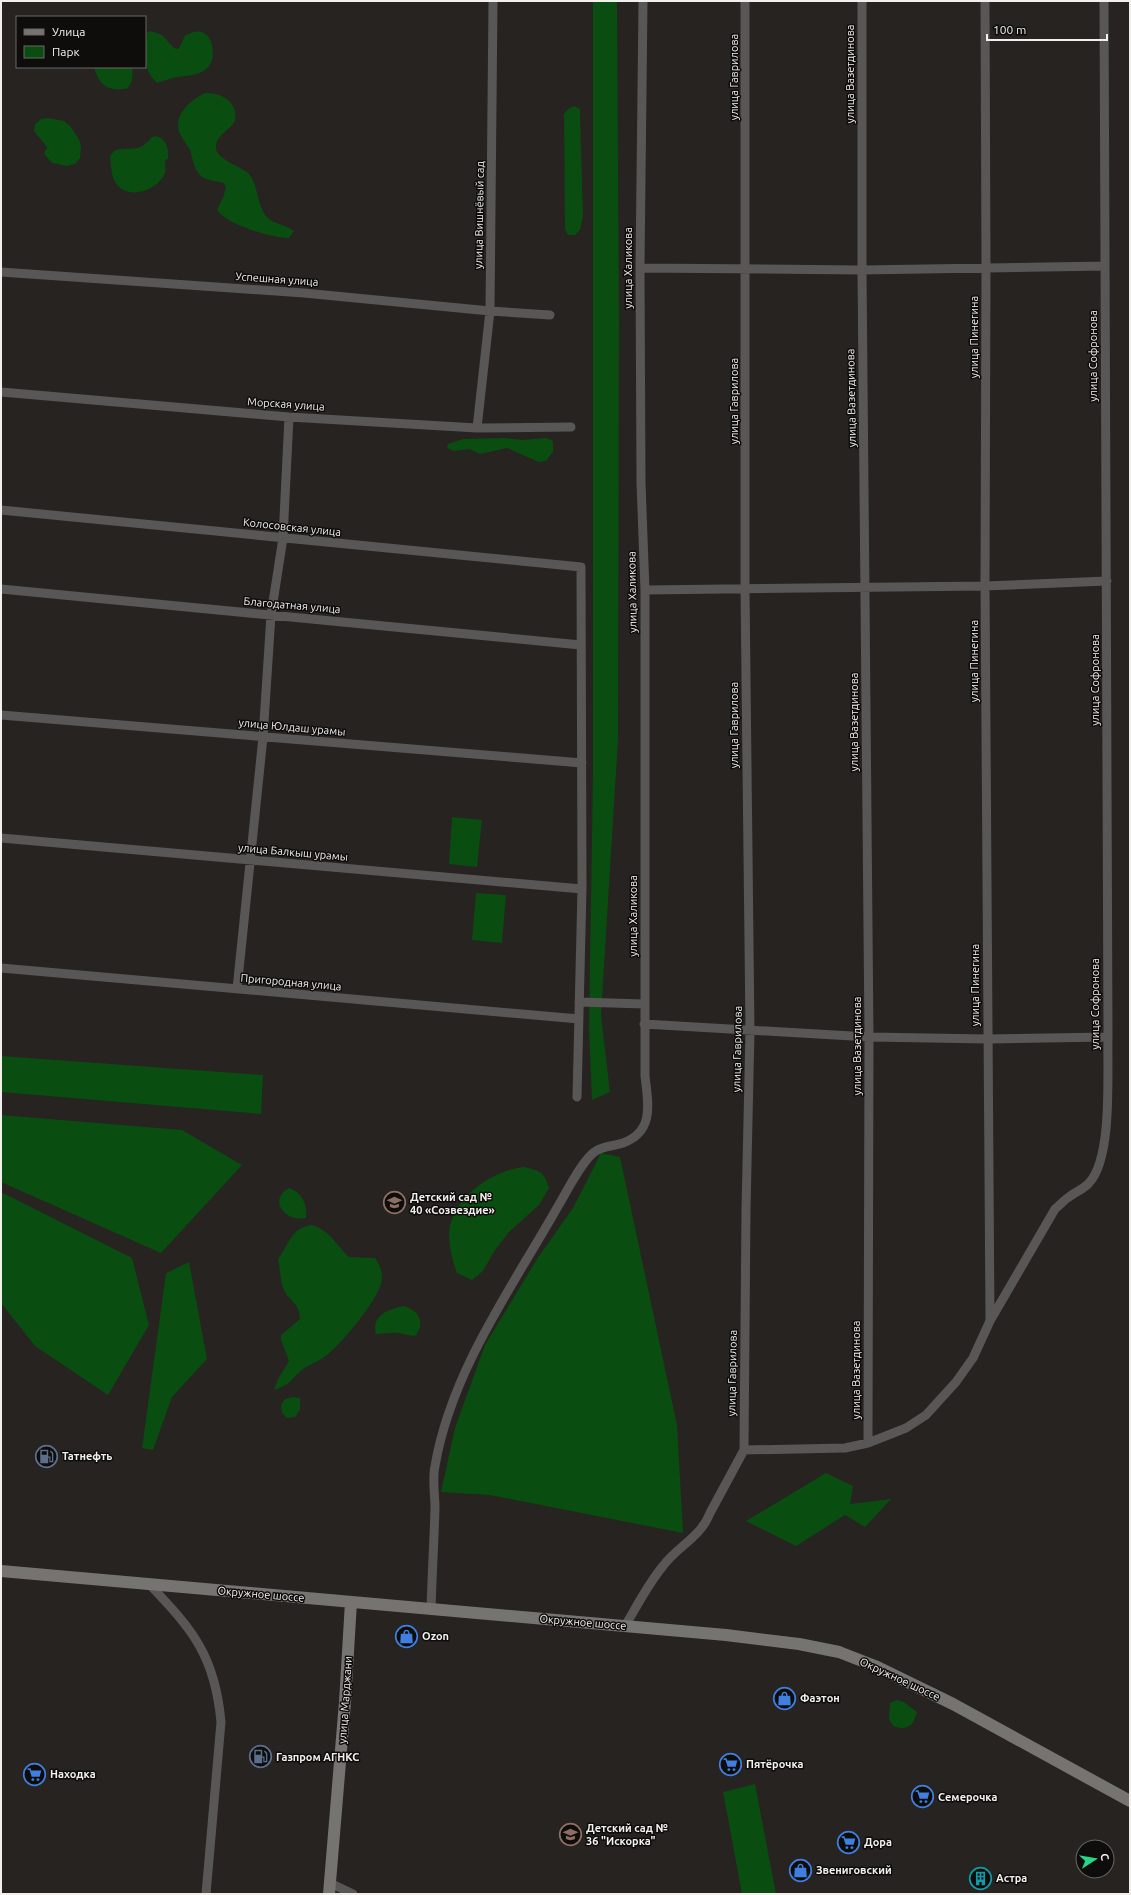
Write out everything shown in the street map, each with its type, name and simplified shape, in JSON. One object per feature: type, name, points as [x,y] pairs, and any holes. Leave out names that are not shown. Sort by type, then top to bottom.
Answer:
[{"type":"street","name":"улица Вишнёвый сад","points":[[477,428],[490,311],[493,1]]},
{"type":"street","name":"улица Халикова","points":[[431,1609],[435,1509],[434,1467],[445,1421],[478,1345],[503,1298],[533,1251],[580,1170],[595,1151],[634,1138],[646,1122],[648,1115],[645,1076],[644,1024],[645,590],[641,483],[640,268],[643,1]]},
{"type":"street","name":"улица Гаврилова","points":[[744,1450],[746,1209],[750,1031],[745,589],[746,1]]},
{"type":"street","name":"улица Вазетдинова","points":[[862,1],[862,270],[869,1037],[868,1443]]},
{"type":"street","name":"улица Пинегина","points":[[984,1],[986,268],[985,586],[990,1321]]},
{"type":"street","name":"улица Софронова","points":[[744,1450],[845,1448],[868,1443],[906,1428],[926,1415],[956,1382],[973,1358],[990,1321],[1055,1209],[1068,1197],[1089,1184],[1095,1175],[1102,1158],[1106,1138],[1108,1037],[1104,1]]},
{"type":"street","points":[[640,268],[862,270],[1105,266]]},
{"type":"street","name":"Успешная улица","points":[[1,272],[304,293],[490,311],[550,315]]},
{"type":"street","name":"Морская улица","points":[[1,392],[289,417],[477,428],[571,427]]},
{"type":"street","points":[[237,989],[263,737],[271,615],[283,538],[289,417]]},
{"type":"street","name":"Колосовская улица","points":[[1,510],[581,567],[581,645]]},
{"type":"street","points":[[645,590],[985,586],[1107,581]]},
{"type":"street","name":"Благодатная улица","points":[[1,589],[581,645]]},
{"type":"street","points":[[577,1098],[582,889],[581,645]]},
{"type":"street","name":"улица Юлдаш урамы","points":[[1,715],[582,763]]},
{"type":"street","name":"улица Балкыш урамы","points":[[1,838],[582,889]]},
{"type":"street","name":"Пригородная улица","points":[[1,968],[579,1019]]},
{"type":"street","points":[[579,1002],[644,1004]]},
{"type":"street","points":[[644,1024],[869,1037],[988,1039],[1108,1037]]},
{"type":"street","points":[[625,1626],[663,1566],[674,1554],[696,1535],[706,1522],[744,1450]]},
{"type":"street","name":"Окружное шоссе","points":[[1,1571],[770,1640],[838,1652],[881,1668],[953,1704],[1130,1801]]},
{"type":"street","points":[[149,1584],[189,1628],[200,1646],[213,1675],[219,1698],[221,1722],[206,1894]]},
{"type":"street","name":"улица Марджани","points":[[329,1888],[346,1702],[351,1602]]},
{"type":"street","points":[[329,1888],[353,1894]]},
{"type":"green space","points":[[593,1],[617,1],[619,320],[618,740],[601,1015],[610,1092],[592,1100],[589,1028],[593,771]]},
{"type":"green space","points":[[151,31],[162,35],[174,48],[178,49],[186,35],[199,32],[205,34],[212,44],[213,52],[210,65],[199,73],[175,77],[157,83],[152,78],[146,63],[146,33]]},
{"type":"green space","points":[[94,68],[133,68],[132,81],[128,88],[122,89],[110,88],[106,86],[98,79]]},
{"type":"green space","points":[[205,93],[211,93],[223,97],[231,103],[234,108],[235,121],[218,140],[216,144],[217,152],[224,159],[247,172],[254,182],[261,208],[265,214],[272,221],[294,231],[289,238],[282,238],[250,230],[221,215],[217,209],[223,198],[226,187],[224,183],[207,179],[199,174],[194,165],[190,150],[180,134],[178,127],[180,115],[184,109],[188,104]]},
{"type":"green space","points":[[574,106],[580,109],[583,216],[580,230],[575,235],[568,235],[565,229],[564,114],[568,109]]},
{"type":"green space","points":[[48,118],[64,121],[70,126],[79,139],[81,147],[80,158],[75,164],[67,166],[52,163],[44,154],[47,147],[34,131],[35,124],[41,119]]},
{"type":"green space","points":[[156,136],[163,139],[168,152],[168,159],[165,160],[165,173],[162,179],[151,188],[144,191],[130,192],[118,186],[114,180],[110,156],[115,150],[139,148],[152,137]]},
{"type":"green space","points":[[506,438],[522,440],[546,438],[553,441],[553,452],[546,461],[539,462],[507,448],[480,454],[469,449],[454,451],[447,448],[448,444],[463,439]]},
{"type":"green space","points":[[452,817],[482,820],[477,867],[449,864]]},
{"type":"green space","points":[[476,893],[506,895],[502,943],[472,940]]},
{"type":"green space","points":[[1,1056],[263,1075],[261,1114],[1,1092]]},
{"type":"green space","points":[[1,1115],[182,1130],[242,1165],[161,1253],[1,1182]]},
{"type":"green space","points":[[601,1153],[620,1157],[677,1425],[683,1533],[490,1495],[441,1492],[455,1428],[485,1345],[537,1259],[573,1208]]},
{"type":"green space","points":[[524,1167],[538,1171],[543,1175],[547,1182],[549,1188],[539,1205],[509,1232],[495,1250],[483,1271],[472,1280],[457,1273],[453,1262],[449,1241],[451,1222],[456,1211],[470,1193],[480,1185],[502,1173]]},
{"type":"green space","points":[[289,1188],[301,1196],[306,1208],[306,1218],[299,1219],[286,1214],[279,1204],[283,1193]]},
{"type":"green space","points":[[1,1192],[132,1258],[149,1325],[108,1395],[35,1346],[1,1303]]},
{"type":"green space","points":[[312,1225],[328,1234],[349,1257],[375,1258],[382,1272],[382,1278],[376,1296],[369,1307],[334,1349],[327,1355],[306,1367],[289,1383],[274,1390],[278,1379],[289,1361],[281,1340],[281,1335],[300,1319],[296,1305],[287,1296],[283,1287],[278,1259],[291,1238],[299,1229]]},
{"type":"green space","points":[[189,1262],[207,1359],[172,1397],[153,1450],[142,1448],[166,1273]]},
{"type":"green space","points":[[404,1306],[414,1311],[419,1318],[420,1326],[415,1336],[395,1333],[376,1334],[376,1322],[382,1314]]},
{"type":"green space","points":[[293,1397],[300,1398],[300,1410],[295,1417],[287,1418],[282,1413],[281,1405],[285,1399]]},
{"type":"green space","points":[[826,1473],[853,1486],[850,1504],[891,1499],[865,1527],[845,1515],[796,1546],[746,1521]]},
{"type":"green space","points":[[897,1700],[904,1702],[917,1712],[914,1721],[906,1728],[893,1726],[889,1719],[890,1703]]},
{"type":"green space","points":[[755,1784],[776,1894],[742,1894],[723,1792]]},
{"type":"place","name":"Детский сад № 40 «Созвездие»","points":[[394,1203]]},
{"type":"place","name":"Татнефть","points":[[46,1456]]},
{"type":"place","name":"Ozon","points":[[406,1636]]},
{"type":"place","name":"Фаэтон","points":[[785,1698]]},
{"type":"place","name":"Газпром АГНКС","points":[[261,1757]]},
{"type":"place","name":"Пятёрочка","points":[[730,1764]]},
{"type":"place","name":"Находка","points":[[35,1774]]},
{"type":"place","name":"Семерочка","points":[[923,1797]]},
{"type":"place","name":"Детский сад № 36 \"Искорка\"","points":[[571,1834]]},
{"type":"place","name":"Дора","points":[[848,1842]]},
{"type":"place","name":"Звениговский","points":[[801,1870]]},
{"type":"place","name":"Астра","points":[[980,1878]]}]
